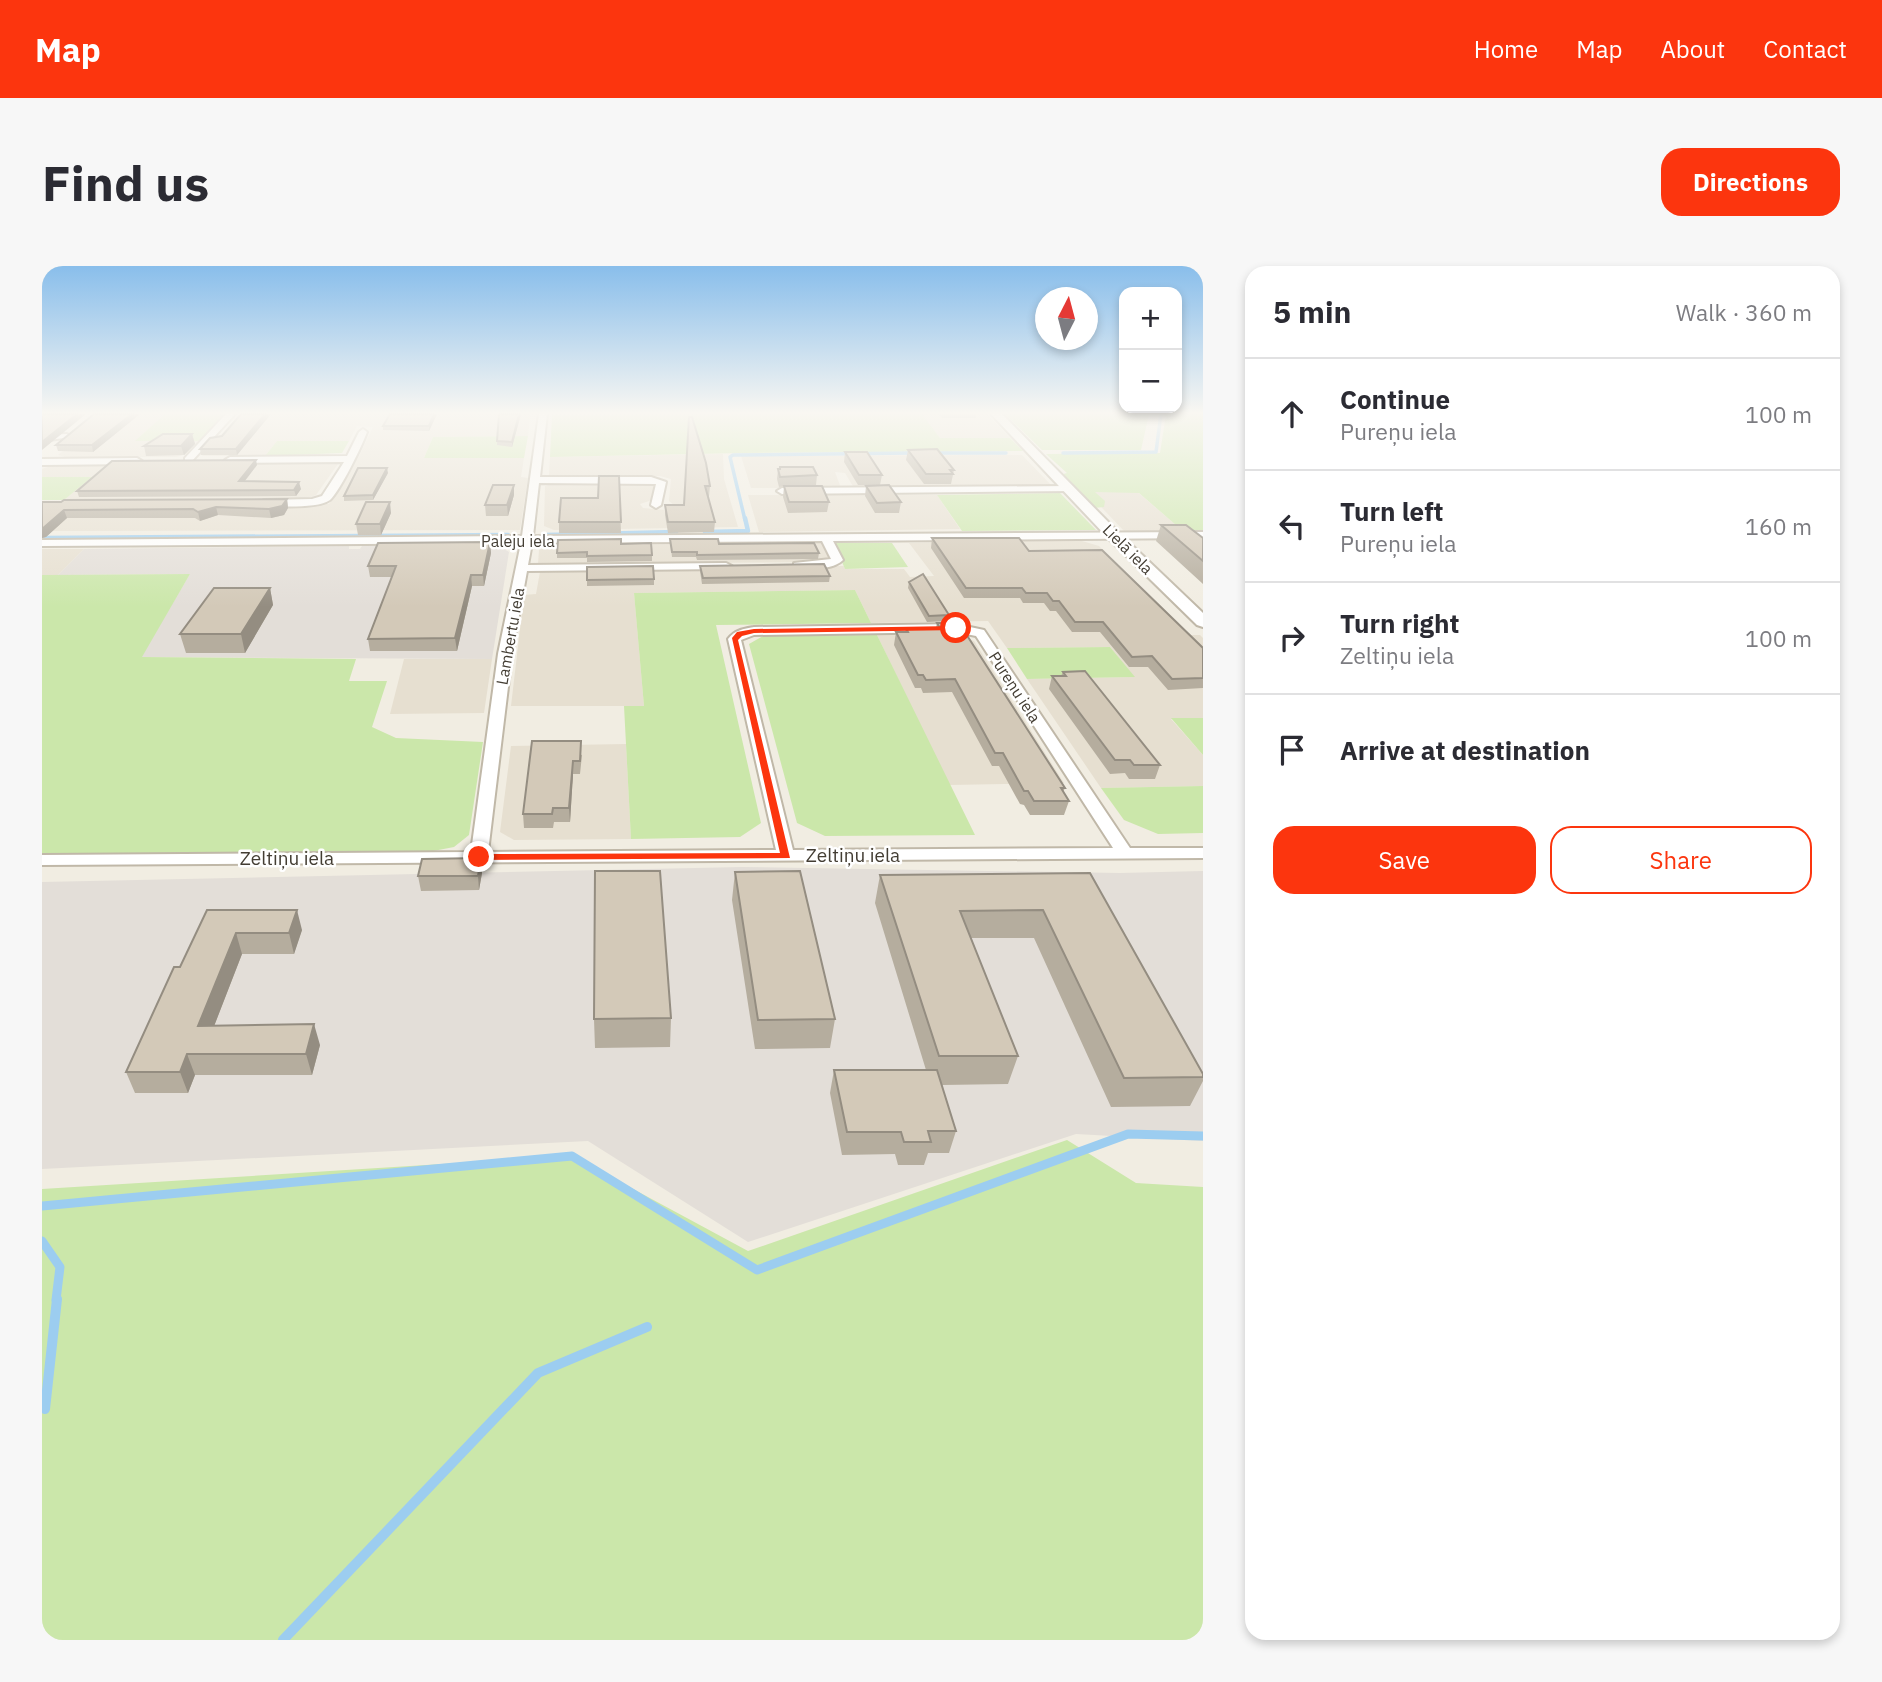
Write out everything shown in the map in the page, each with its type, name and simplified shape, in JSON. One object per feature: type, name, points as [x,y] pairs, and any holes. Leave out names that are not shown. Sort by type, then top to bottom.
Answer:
[{"type":"street","points":[[258,503],[312,502],[326,498],[337,478]]},
{"type":"street","name":"Lielā iela","points":[[1059,478],[1113,535],[1203,622]]},
{"type":"street","points":[[534,480],[652,480],[661,482],[656,505]]},
{"type":"street","name":"Lambertu iela","points":[[479,857],[505,654],[527,541],[534,480]]},
{"type":"street","points":[[782,491],[1070,489]]},
{"type":"street","name":"Paleju iela","points":[[42,543],[1203,535]]},
{"type":"street","points":[[790,565],[831,564],[837,560],[826,537]]},
{"type":"street","points":[[522,568],[737,565]]},
{"type":"street","name":"Pureņu iela","points":[[786,856],[734,639],[739,634],[754,631],[956,628],[980,633],[1125,854]]},
{"type":"street","name":"Zeltiņu iela","points":[[42,860],[1203,853]]},
{"type":"shaded area","points":[[90,478],[328,478],[316,495],[308,498],[64,500]]},
{"type":"shaded area","points":[[345,478],[528,478],[520,530],[42,531],[42,506],[329,504]]},
{"type":"shaded area","points":[[668,478],[724,478],[738,527],[554,530],[544,526],[545,486],[556,483],[641,482],[654,485],[652,500],[640,504],[643,508],[665,510],[674,505],[669,501],[671,479]]},
{"type":"shaded area","points":[[748,478],[837,478],[841,488],[751,488]]},
{"type":"shaded area","points":[[848,478],[1044,478],[1053,487],[854,488]]},
{"type":"shaded area","points":[[1084,489],[1134,489],[1184,532],[1125,532]]},
{"type":"shaded area","points":[[748,495],[937,495],[960,529],[759,532]]},
{"type":"shaded area","points":[[1041,539],[1082,541],[1099,546],[1188,635],[1200,635],[1203,638],[1203,718],[1171,719],[1203,755],[1203,786],[1101,788],[1027,679],[1134,677],[1110,647],[1007,648],[988,621],[871,623],[855,590],[634,593],[644,706],[511,706],[524,595],[536,594],[540,572],[545,569],[844,566],[845,569],[904,569],[910,577],[934,576],[909,543]]},
{"type":"shaded area","points":[[825,543],[832,560],[827,562],[538,564],[539,550],[552,545]]},
{"type":"shaded area","points":[[497,545],[509,552],[492,659],[141,657],[190,574],[58,575],[84,549],[349,546],[349,549],[360,549],[362,546]]},
{"type":"shaded area","points":[[42,549],[84,549],[58,575],[42,575]]},
{"type":"shaded area","points":[[953,634],[974,641],[1064,783],[949,785],[877,635]]},
{"type":"shaded area","points":[[404,659],[492,659],[484,713],[390,714]]},
{"type":"shaded area","points":[[626,744],[631,839],[514,840],[500,832],[511,746]]},
{"type":"shaded area","points":[[742,867],[1120,873],[1203,871],[1203,1141],[1076,1134],[748,1242],[588,1141],[42,1169],[42,882]]},
{"type":"green space","points":[[42,478],[91,478],[64,500],[42,500]]},
{"type":"green space","points":[[1063,478],[1203,478],[1203,532],[1184,532],[1139,493],[1095,492],[1105,501],[1104,507],[1094,508]]},
{"type":"green space","points":[[1060,493],[1096,530],[962,531],[937,495]]},
{"type":"green space","points":[[834,543],[892,543],[908,567],[845,569]]},
{"type":"green space","points":[[190,574],[142,657],[356,659],[349,681],[387,681],[372,727],[396,738],[483,742],[469,835],[454,847],[428,852],[42,855],[42,575]]},
{"type":"green space","points":[[855,590],[871,623],[716,625],[761,823],[740,837],[631,839],[624,706],[644,706],[634,593]]},
{"type":"green space","points":[[877,635],[975,835],[825,836],[797,823],[749,644],[763,636]]},
{"type":"green space","points":[[1110,647],[1135,677],[1027,679],[1007,648]]},
{"type":"green space","points":[[1171,718],[1203,718],[1203,755]]},
{"type":"green space","points":[[1203,786],[1203,833],[1158,834],[1124,820],[1101,788]]},
{"type":"green space","points":[[1067,1140],[1136,1183],[1203,1187],[1203,1640],[42,1640],[42,1189],[572,1156],[748,1251]]},
{"type":"building","points":[[92,478],[241,478],[239,481],[299,482],[294,490],[77,491]]},
{"type":"building","points":[[353,478],[382,478],[373,495],[344,496]]},
{"type":"building","points":[[599,478],[619,478],[621,522],[559,522],[561,498],[598,498]]},
{"type":"building","points":[[686,478],[709,478],[710,486],[705,486],[715,522],[668,522],[665,505],[684,505]]},
{"type":"building","points":[[493,485],[514,485],[507,505],[485,505]]},
{"type":"building","points":[[889,485],[901,502],[877,503],[866,486]]},
{"type":"building","points":[[784,486],[822,486],[829,502],[789,502]]},
{"type":"building","points":[[287,499],[282,506],[269,509],[216,507],[198,512],[193,509],[64,510],[42,529],[42,502]]},
{"type":"building","points":[[366,502],[390,502],[380,524],[356,524]]},
{"type":"building","points":[[1161,525],[1186,525],[1203,538],[1203,561]]},
{"type":"building","points":[[932,538],[1019,538],[1029,551],[1102,550],[1203,648],[1203,678],[1172,679],[1152,656],[1132,657],[1103,622],[1075,622],[1059,601],[1053,601],[1047,593],[1026,593],[1022,588],[966,588]]},
{"type":"building","points":[[621,539],[621,544],[651,543],[652,555],[587,556],[587,552],[557,553],[558,540]]},
{"type":"building","points":[[670,539],[718,539],[719,544],[814,543],[819,553],[697,555],[697,552],[672,552]]},
{"type":"building","points":[[490,542],[483,575],[471,575],[455,638],[368,639],[396,566],[368,566],[378,543]]},
{"type":"building","points":[[824,564],[830,576],[703,578],[700,566]]},
{"type":"building","points":[[653,566],[654,579],[587,580],[587,567]]},
{"type":"building","points":[[923,574],[949,615],[929,616],[909,582]]},
{"type":"building","points":[[214,588],[270,588],[241,634],[180,634]]},
{"type":"building","points":[[937,623],[959,623],[1065,788],[1061,788],[1069,801],[1034,801],[1028,791],[1024,791],[1003,753],[995,753],[955,679],[926,680],[923,675],[918,675],[896,632],[908,632],[906,628],[940,628]]},
{"type":"building","points":[[1085,671],[1160,765],[1134,765],[1130,760],[1115,760],[1052,676],[1066,676],[1063,672]]},
{"type":"building","points":[[532,741],[581,741],[580,761],[573,761],[569,808],[553,808],[552,814],[523,814]]},
{"type":"building","points":[[481,858],[478,876],[418,876],[422,859]]},
{"type":"building","points":[[595,871],[660,871],[671,1018],[594,1019]]},
{"type":"building","points":[[800,871],[835,1019],[758,1020],[735,872]]},
{"type":"building","points":[[1090,873],[1203,1077],[1124,1078],[1043,910],[960,911],[1018,1056],[939,1056],[880,875]]},
{"type":"building","points":[[207,910],[297,910],[289,933],[236,933],[198,1026],[314,1024],[306,1054],[187,1054],[180,1072],[126,1072],[174,967],[180,967]]},
{"type":"building","points":[[834,1070],[937,1070],[956,1131],[928,1131],[931,1142],[904,1142],[901,1132],[847,1132]]},
{"type":"waterway","points":[[735,478],[745,520]]},
{"type":"waterway","points":[[705,532],[748,531],[745,518]]},
{"type":"waterway","points":[[546,535],[676,532]]},
{"type":"waterway","points":[[42,538],[508,535]]},
{"type":"waterway","points":[[42,1206],[572,1156],[757,1270],[1128,1134],[1203,1136]]},
{"type":"waterway","points":[[42,1241],[60,1267],[56,1300]]},
{"type":"waterway","points":[[45,1409],[57,1299]]},
{"type":"waterway","points":[[283,1640],[538,1373],[647,1327]]},
{"type":"route","points":[[479,857],[786,856],[734,639],[739,634],[754,631],[956,628]]}]
